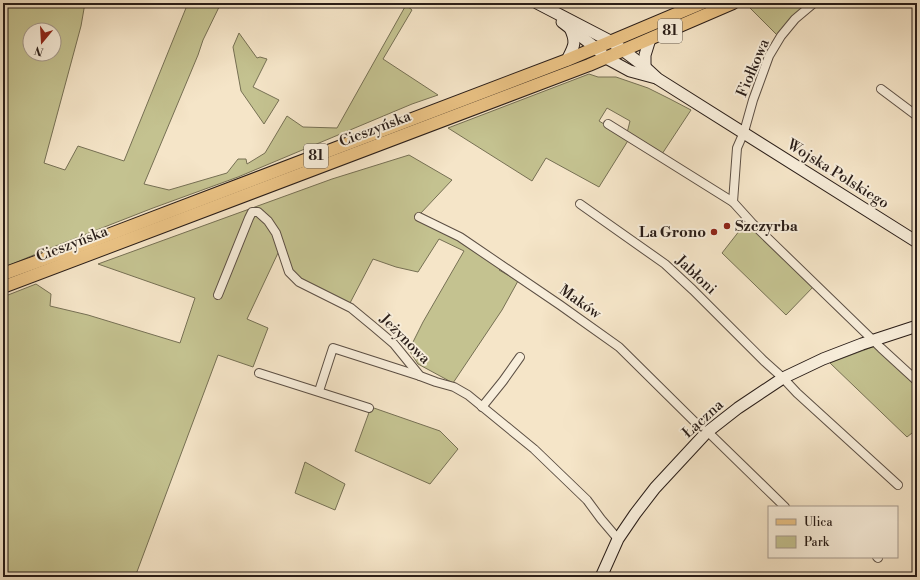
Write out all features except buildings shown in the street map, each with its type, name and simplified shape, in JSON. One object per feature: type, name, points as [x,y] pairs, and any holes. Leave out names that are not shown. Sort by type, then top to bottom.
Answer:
[{"type":"main road","name":"Cieszyńska","points":[[3,274],[567,60],[702,3]]},
{"type":"main road","name":"Cieszyńska","points":[[3,287],[606,58],[733,3]]},
{"type":"street","name":"Fiołkowa","points":[[744,132],[753,100],[769,56],[781,36],[795,19],[814,3]]},
{"type":"street","name":"Wojska Polskiego","points":[[540,5],[612,42],[646,67],[658,79],[917,242]]},
{"type":"street","name":"Wojska Polskiego","points":[[540,5],[596,48],[606,58],[630,70],[658,79]]},
{"type":"street","points":[[567,60],[574,45],[570,28]]},
{"type":"street","points":[[646,67],[645,55],[650,39]]},
{"type":"street","points":[[881,89],[917,116]]},
{"type":"street","points":[[608,124],[733,202],[752,223],[917,381]]},
{"type":"street","points":[[733,202],[737,148],[744,132]]},
{"type":"street","name":"Jabłoni","points":[[580,204],[665,264],[797,393],[898,485]]},
{"type":"street","name":"Jeżynowa","points":[[218,295],[249,218],[252,212],[258,212],[268,221],[276,233],[289,272],[299,282],[351,308],[394,344],[420,376],[454,387],[482,407],[534,449],[587,500],[618,539]]},
{"type":"street","name":"Maków","points":[[419,217],[460,238],[560,304],[619,347],[784,506]]},
{"type":"street","name":"Łączna","points":[[601,577],[618,539],[635,514],[655,488],[707,432],[738,408],[783,378],[823,359],[917,326]]},
{"type":"street","points":[[319,391],[333,348],[420,376]]},
{"type":"street","points":[[482,407],[520,357]]},
{"type":"street","points":[[259,373],[369,408]]},
{"type":"green space","points":[[3,3],[85,3],[81,26],[44,163],[65,170],[78,146],[124,161],[188,3],[221,3],[203,40],[144,184],[169,190],[227,173],[238,159],[246,159],[247,164],[265,153],[287,116],[303,127],[337,128],[406,5],[412,10],[383,59],[438,95],[412,104],[238,177],[43,251],[3,268]]},
{"type":"green space","points":[[752,3],[812,3],[778,36],[747,5]]},
{"type":"green space","points":[[239,33],[257,58],[260,57],[267,59],[253,87],[279,100],[264,124],[241,91],[233,47]]},
{"type":"green space","points":[[589,74],[598,77],[616,77],[648,88],[691,110],[662,154],[627,133],[630,121],[607,108],[599,121],[629,139],[599,187],[546,158],[532,181],[448,128]]},
{"type":"green space","points":[[409,155],[452,180],[420,214],[506,263],[499,270],[518,281],[502,310],[453,383],[418,364],[409,350],[423,322],[464,251],[439,239],[418,272],[396,267],[373,259],[350,303],[299,279],[278,253],[247,319],[268,328],[253,367],[218,355],[135,577],[3,577],[3,297],[36,284],[51,294],[50,306],[88,315],[180,343],[195,298],[98,264],[332,179]]},
{"type":"green space","points":[[747,221],[814,286],[786,315],[722,253]]},
{"type":"green space","points":[[875,346],[917,385],[917,429],[907,437],[830,363]]},
{"type":"green space","points":[[371,407],[440,431],[458,449],[430,484],[355,451]]},
{"type":"green space","points":[[305,462],[345,484],[335,510],[295,493]]},
{"type":"place","name":"Szczyrba","points":[[727,226]]},
{"type":"place","name":"La Grono","points":[[714,232]]}]
